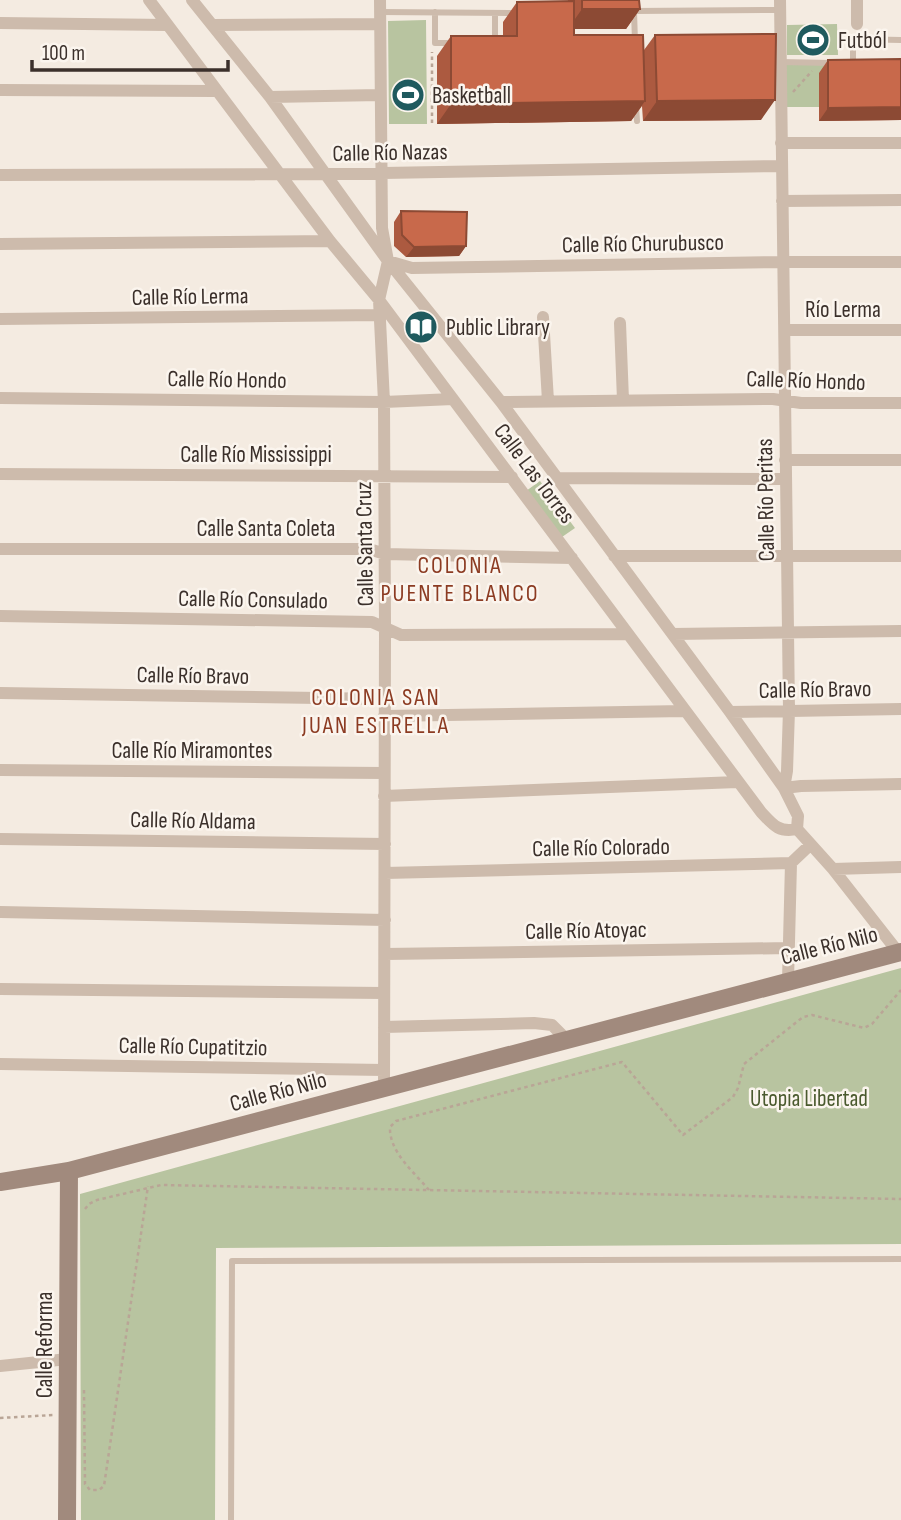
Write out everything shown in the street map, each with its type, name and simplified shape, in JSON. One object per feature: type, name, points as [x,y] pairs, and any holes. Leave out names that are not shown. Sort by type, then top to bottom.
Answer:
[{"type":"street","name":"Calle Las Torres","points":[[149,0],[279,175],[453,398],[737,782],[776,828],[786,831],[797,829]]},
{"type":"street","name":"Calle Las Torres","points":[[192,0],[270,97],[387,261],[501,402],[784,788]]},
{"type":"street","points":[[857,0],[858,24]]},
{"type":"street","name":"Calle Río Peritas","points":[[780,5],[776,42],[781,62],[789,710],[788,771],[784,788]]},
{"type":"street","points":[[212,24],[380,12]]},
{"type":"street","name":"Calle Santa Cruz","points":[[380,12],[382,228],[387,261],[379,300],[384,402],[384,1088]]},
{"type":"street","points":[[0,23],[167,25]]},
{"type":"street","points":[[0,90],[215,91]]},
{"type":"street","points":[[270,97],[380,95]]},
{"type":"street","points":[[781,143],[901,143]]},
{"type":"street","name":"Calle Río Nazas","points":[[0,174],[279,175],[781,166]]},
{"type":"street","points":[[782,201],[901,200]]},
{"type":"street","points":[[0,244],[330,241]]},
{"type":"street","name":"Calle Río Churubusco","points":[[387,261],[412,268],[901,262]]},
{"type":"street","name":"Calle Río Lerma","points":[[0,319],[381,315]]},
{"type":"street","points":[[543,317],[548,401]]},
{"type":"street","points":[[620,323],[623,400]]},
{"type":"street","name":"Río Lerma","points":[[785,330],[901,330]]},
{"type":"street","name":"Calle Río Hondo","points":[[0,398],[384,402],[453,398]]},
{"type":"street","name":"Calle Río Hondo","points":[[501,402],[773,399],[901,403]]},
{"type":"street","points":[[785,460],[901,460]]},
{"type":"street","name":"Calle Río Mississippi","points":[[0,474],[512,477]]},
{"type":"street","points":[[558,478],[786,479]]},
{"type":"street","name":"Calle Santa Coleta","points":[[0,549],[369,549],[384,554],[572,558]]},
{"type":"street","points":[[614,556],[901,556]]},
{"type":"street","name":"Calle Río Consulado","points":[[0,616],[372,622],[401,635],[628,634]]},
{"type":"street","points":[[673,634],[901,631]]},
{"type":"street","name":"Calle Río Bravo","points":[[0,693],[385,699]]},
{"type":"street","name":"Calle Río Bravo","points":[[730,712],[901,709]]},
{"type":"street","points":[[384,716],[684,711]]},
{"type":"street","name":"Calle Río Miramontes","points":[[0,770],[384,773]]},
{"type":"street","points":[[384,796],[737,782]]},
{"type":"street","points":[[900,952],[797,829],[798,816],[784,788],[901,784]]},
{"type":"street","name":"Calle Río Aldama","points":[[0,839],[385,844]]},
{"type":"street","points":[[788,981],[791,863],[810,845]]},
{"type":"street","name":"Calle Río Colorado","points":[[385,873],[791,863]]},
{"type":"street","points":[[833,869],[901,867]]},
{"type":"street","points":[[0,912],[385,920]]},
{"type":"street","name":"Calle Río Atoyac","points":[[385,954],[788,948]]},
{"type":"street","name":"Calle Río Nilo","points":[[0,1182],[69,1171],[900,952]]},
{"type":"street","points":[[0,989],[384,993]]},
{"type":"street","points":[[384,1027],[534,1023],[552,1025],[566,1039]]},
{"type":"street","name":"Calle Río Cupatitzio","points":[[0,1064],[384,1070]]},
{"type":"street","name":"Calle Reforma","points":[[66,1520],[69,1171]]},
{"type":"street","points":[[0,1366],[68,1359]]},
{"type":"street","points":[[60,1520],[66,1520]]},
{"type":"lane","points":[[635,56],[634,11],[780,5]]},
{"type":"lane","points":[[380,12],[524,13]]},
{"type":"lane","points":[[435,12],[435,43],[459,43]]},
{"type":"lane","points":[[483,43],[495,43],[495,13]]},
{"type":"lane","points":[[846,63],[853,39],[901,40]]},
{"type":"lane","points":[[623,43],[649,43]]},
{"type":"lane","points":[[781,62],[865,63]]},
{"type":"lane","points":[[636,95],[637,121]]},
{"type":"lane","points":[[231,1520],[232,1261],[901,1259]]},
{"type":"path","points":[[432,47],[432,124]]},
{"type":"path","points":[[781,104],[821,63]]},
{"type":"path","points":[[429,1189],[393,1146],[390,1127],[396,1121],[622,1062],[683,1135],[733,1097],[744,1064],[803,1017],[812,1015],[864,1028],[872,1024],[901,990]]},
{"type":"path","points":[[84,1388],[85,1484],[90,1490],[99,1490],[104,1486],[148,1186]]},
{"type":"path","points":[[84,1211],[89,1204],[97,1200],[148,1186],[901,1199]]},
{"type":"path","points":[[0,1418],[68,1414]]},
{"type":"green space","points":[[426,20],[427,124],[389,124],[388,21]]},
{"type":"green space","name":"Futból","points":[[837,24],[838,55],[787,55],[787,25]]},
{"type":"green space","points":[[785,65],[838,65],[819,73],[819,107],[785,107]]},
{"type":"green space","points":[[540,481],[575,528],[562,537],[526,491]]},
{"type":"green space","name":"Utopia Libertad","points":[[901,968],[901,1244],[216,1248],[215,1520],[81,1520],[80,1194]]},
{"type":"building","points":[[582,0],[639,0],[640,9],[582,9]]},
{"type":"building","points":[[574,1],[574,35],[643,35],[645,101],[451,104],[451,36],[517,36],[517,2]]},
{"type":"building","points":[[776,34],[775,100],[657,101],[655,35]]},
{"type":"building","points":[[901,59],[901,107],[828,108],[828,60]]},
{"type":"building","points":[[401,211],[467,212],[466,246],[414,247],[402,235]]},
{"type":"place","name":"Futból","points":[[813,40]]},
{"type":"place","name":"Basketball","points":[[408,95]]},
{"type":"place","name":"Public Library","points":[[421,327]]},
{"type":"district","name":"COLONIA PUENTE BLANCO","points":[[460,579]]},
{"type":"district","name":"COLONIA SAN JUAN ESTRELLA","points":[[376,711]]}]
